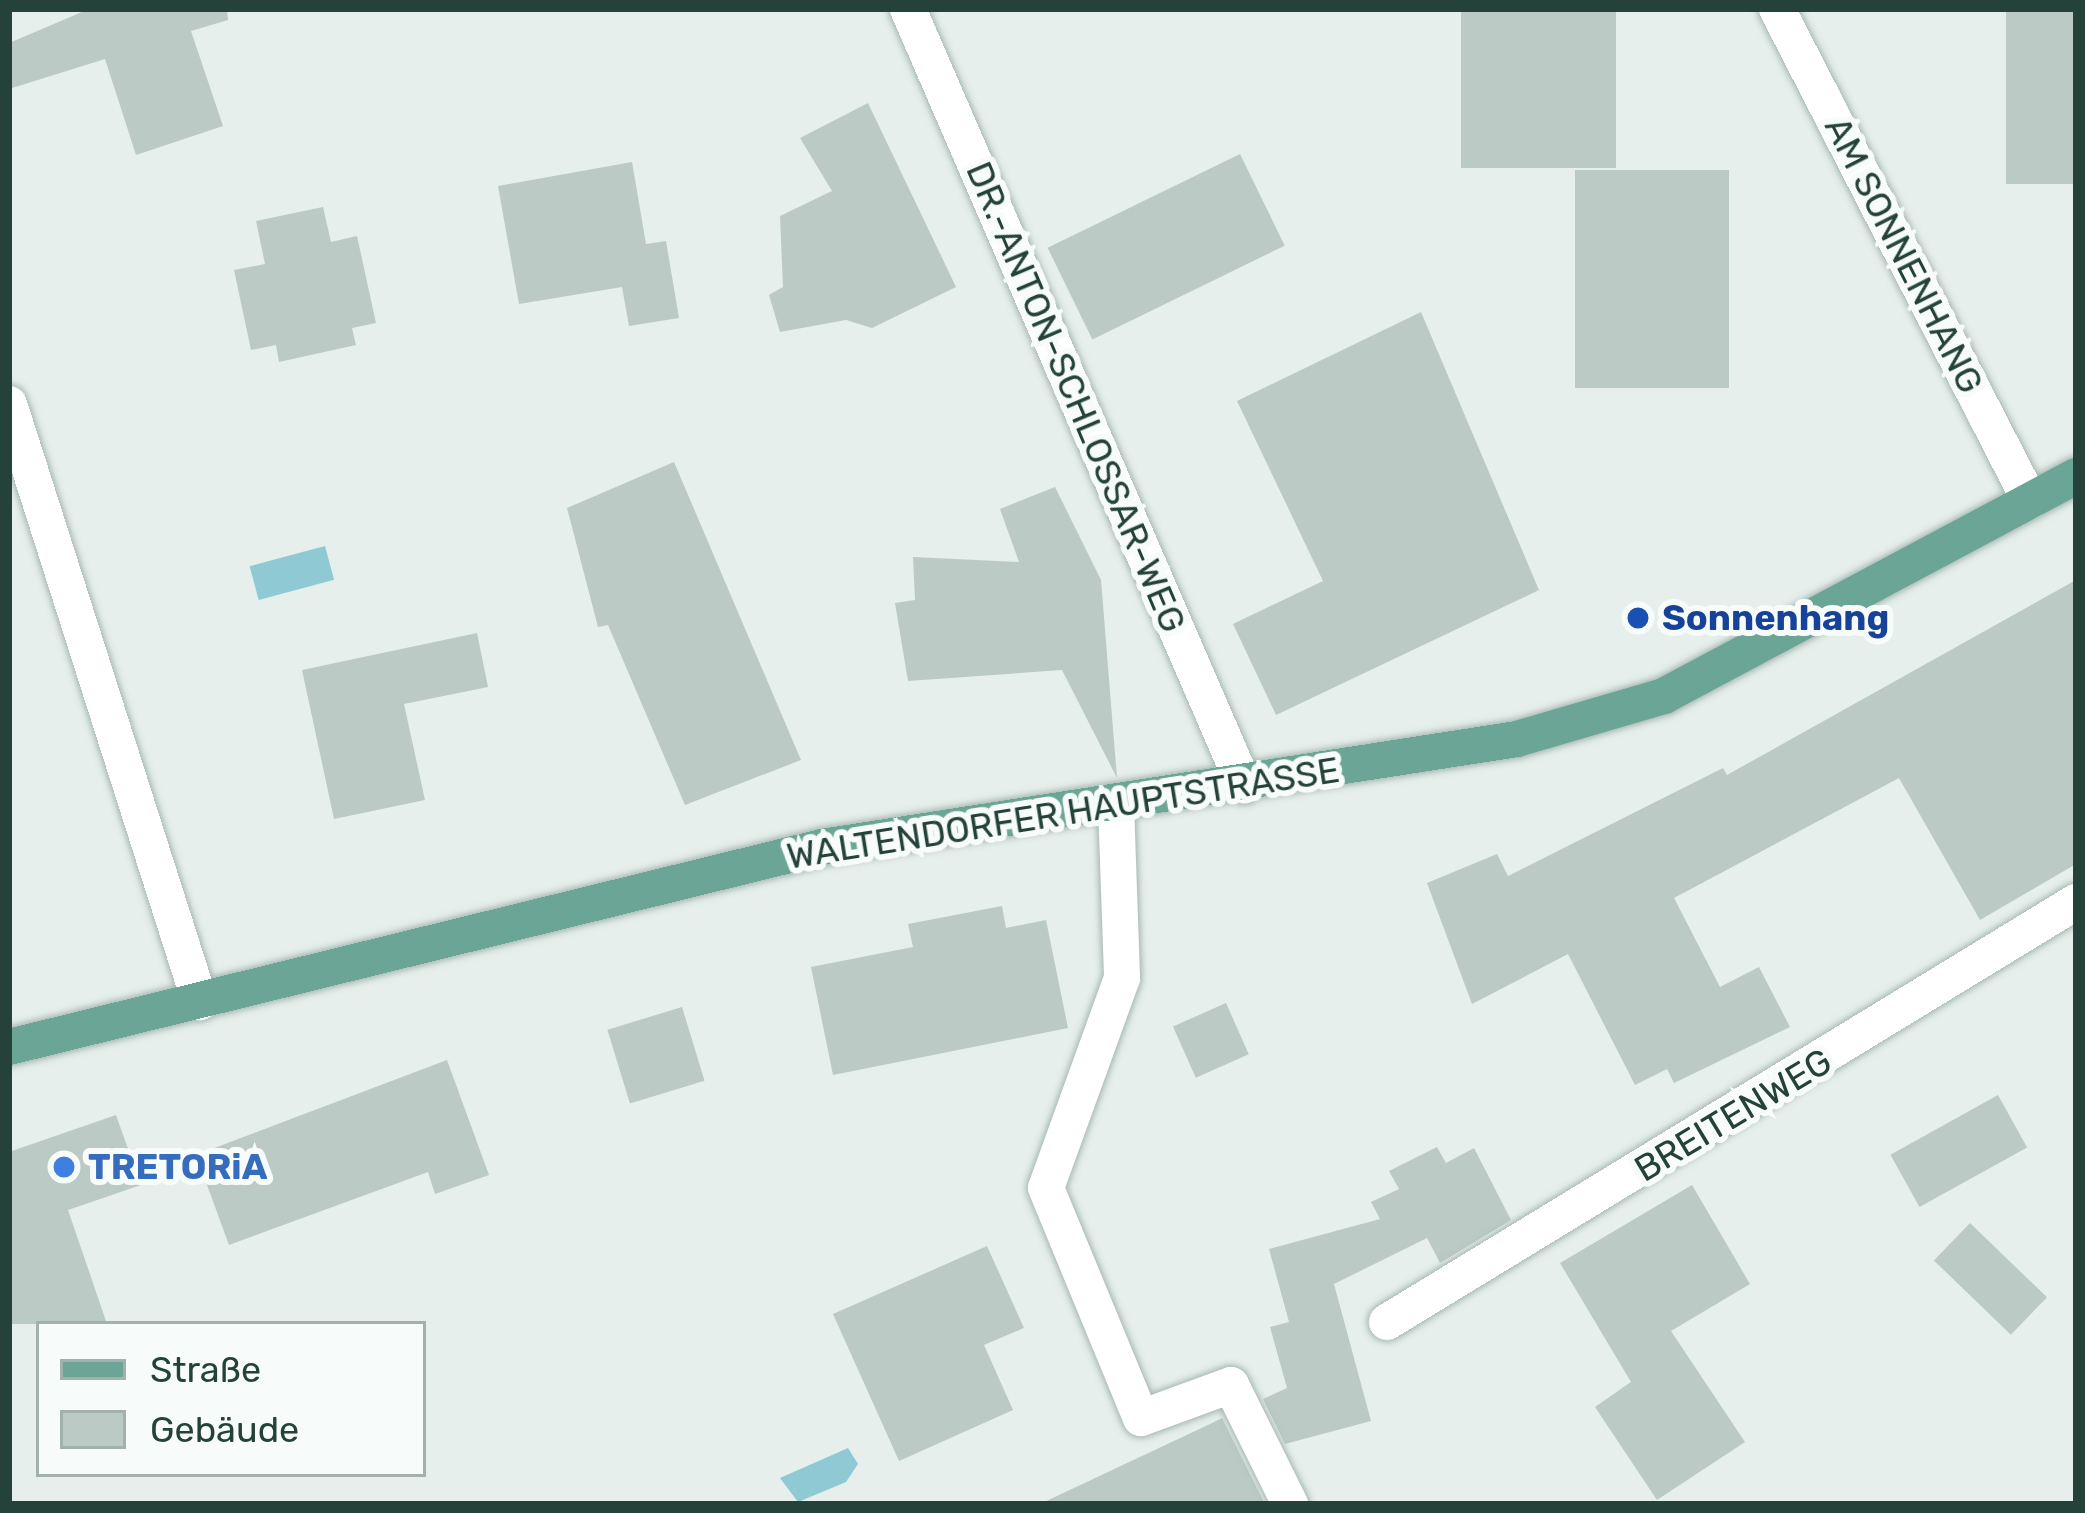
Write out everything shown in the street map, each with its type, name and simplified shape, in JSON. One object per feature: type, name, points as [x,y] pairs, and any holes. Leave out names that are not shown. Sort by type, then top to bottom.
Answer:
[{"type":"main road","name":"WALTENDORFER HAUPTSTRASSE","points":[[9,1047],[822,847],[1517,739],[1664,697],[2076,476]]},
{"type":"street","name":"DR.-ANTON-SCHLOSSAR-WEG","points":[[908,9],[1244,785]]},
{"type":"street","name":"AM SONNENHANG","points":[[1777,9],[2030,501]]},
{"type":"street","points":[[9,404],[200,1002]]},
{"type":"street","points":[[1116,804],[1122,978],[1046,1188],[1141,1418],[1231,1385],[1290,1504]]},
{"type":"street","name":"BREITENWEG","points":[[1387,1322],[2076,902]]},
{"type":"water","points":[[325,546],[334,580],[259,600],[250,566]]},
{"type":"water","points":[[848,1448],[858,1464],[846,1482],[798,1502],[780,1478]]},
{"type":"building","points":[[89,9],[227,9],[228,20],[191,31],[223,126],[136,155],[105,59],[9,89],[9,43]]},
{"type":"building","points":[[1461,9],[1616,9],[1616,168],[1461,168]]},
{"type":"building","points":[[2006,9],[2076,9],[2076,184],[2006,184]]},
{"type":"building","points":[[868,103],[956,287],[872,328],[846,320],[780,332],[769,295],[783,287],[780,216],[832,191],[800,138]]},
{"type":"building","points":[[1240,154],[1285,246],[1092,339],[1048,248]]},
{"type":"building","points":[[632,162],[646,244],[666,241],[679,318],[629,326],[622,287],[519,304],[498,186]]},
{"type":"building","points":[[1575,170],[1729,170],[1729,388],[1575,388]]},
{"type":"building","points":[[323,207],[331,242],[357,236],[376,323],[352,328],[356,345],[279,362],[276,345],[251,350],[234,270],[265,264],[256,221]]},
{"type":"building","points":[[1421,312],[1539,590],[1276,715],[1233,624],[1323,581],[1237,401]]},
{"type":"building","points":[[674,462],[801,760],[685,805],[608,625],[598,627],[567,508]]},
{"type":"building","points":[[1055,487],[1101,580],[1117,778],[1062,670],[908,681],[895,603],[915,600],[913,557],[1019,562],[1000,509]]},
{"type":"building","points":[[2076,580],[2076,864],[1980,920],[1899,778],[1674,898],[1720,987],[1759,967],[1790,1027],[1674,1083],[1667,1069],[1635,1085],[1568,954],[1472,1004],[1427,883],[1497,854],[1508,876],[1723,768],[1727,775]]},
{"type":"building","points":[[477,633],[488,687],[404,704],[425,800],[334,819],[302,670]]},
{"type":"building","points":[[1002,906],[1006,928],[1046,920],[1068,1028],[833,1075],[811,967],[913,947],[908,924]]},
{"type":"building","points":[[1226,1003],[1249,1054],[1196,1078],[1173,1027]]},
{"type":"building","points":[[682,1007],[705,1081],[630,1103],[607,1030]]},
{"type":"building","points":[[447,1060],[489,1175],[435,1194],[428,1172],[229,1245],[196,1155]]},
{"type":"building","points":[[1998,1095],[2027,1147],[1920,1207],[1890,1155]]},
{"type":"building","points":[[116,1115],[141,1185],[68,1210],[106,1321],[9,1324],[9,1152]]},
{"type":"building","points":[[1437,1147],[1446,1163],[1474,1148],[1511,1220],[1440,1263],[1427,1238],[1334,1284],[1371,1421],[1285,1444],[1263,1399],[1287,1388],[1270,1327],[1289,1322],[1269,1249],[1380,1219],[1371,1202],[1399,1189],[1389,1171]]},
{"type":"building","points":[[1692,1185],[1750,1284],[1671,1331],[1745,1442],[1657,1500],[1595,1407],[1631,1382],[1560,1263]]},
{"type":"building","points":[[1970,1223],[2047,1297],[2011,1335],[1934,1260]]},
{"type":"building","points":[[987,1246],[1024,1328],[984,1345],[1013,1410],[899,1461],[833,1314]]},
{"type":"building","points":[[1222,1418],[1265,1504],[1040,1504],[1210,1424]]},
{"type":"place","name":"Sonnenhang","points":[[1638,618]]},
{"type":"place","name":"TRETORiA","points":[[64,1167]]}]
